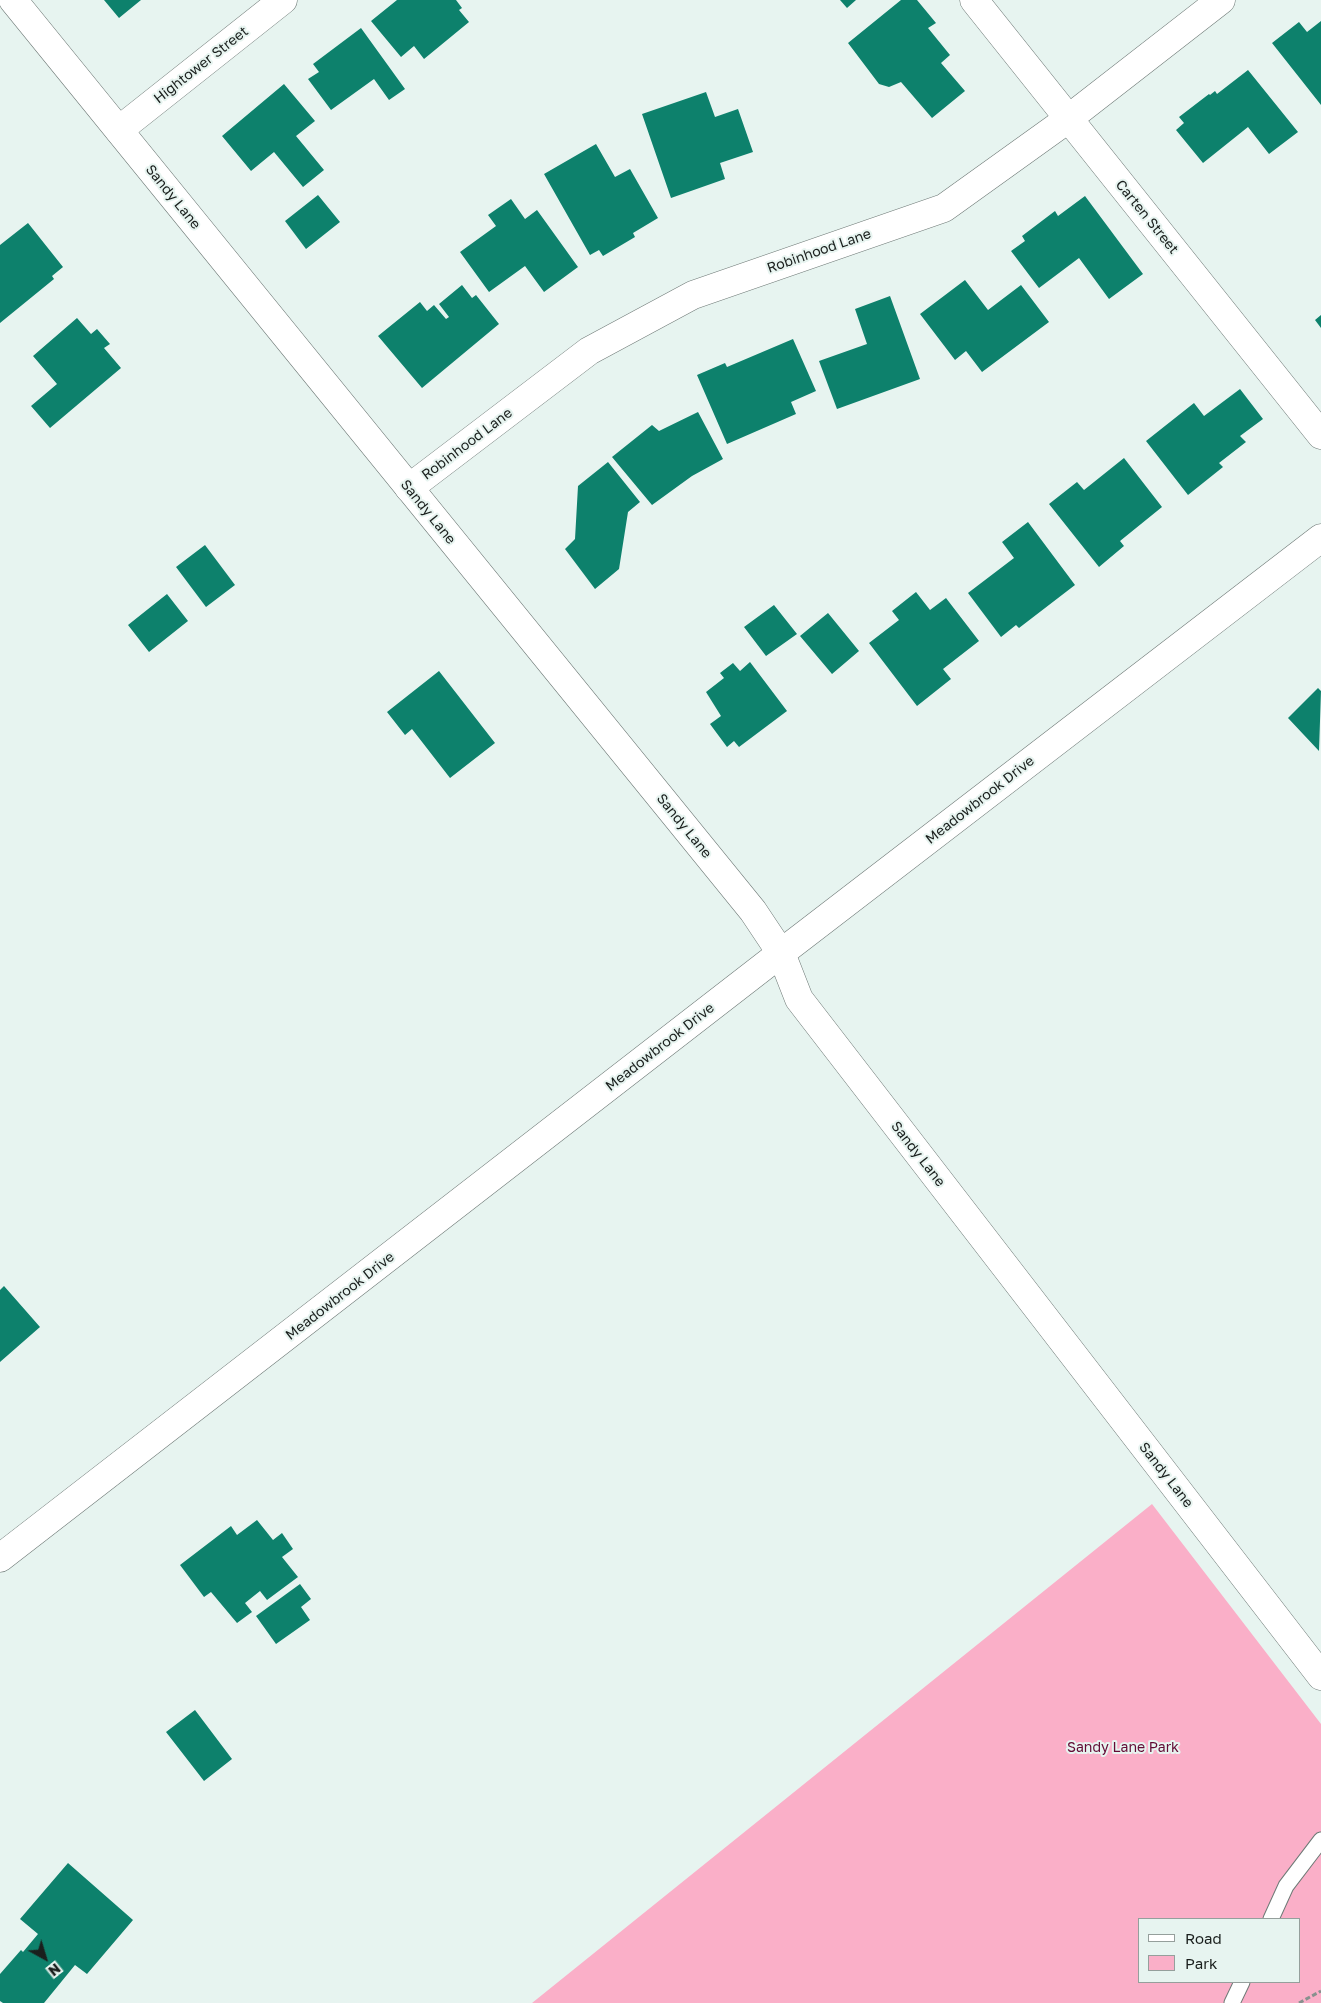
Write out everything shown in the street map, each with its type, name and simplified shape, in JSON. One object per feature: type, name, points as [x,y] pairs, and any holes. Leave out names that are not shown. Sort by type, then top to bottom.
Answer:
[{"type":"street","name":"Sandy Lane","points":[[13,0],[753,912],[781,953],[799,999],[1321,1676]]},
{"type":"street","name":"Hightower Street","points":[[119,130],[284,0]]},
{"type":"street","name":"Carten Street","points":[[974,0],[1321,435]]},
{"type":"street","name":"Robinhood Lane","points":[[409,488],[589,351],[693,295],[944,208],[1068,118],[1221,0]]},
{"type":"street","name":"Meadowbrook Drive","points":[[0,1558],[781,953],[1321,538]]},
{"type":"lane","points":[[1271,1918],[1286,1886],[1321,1840]]},
{"type":"lane","points":[[1232,2003],[1242,1983]]},
{"type":"path","points":[[1299,2003],[1321,1992]]},
{"type":"green space","name":"Sandy Lane Park","points":[[1152,1504],[1321,1724],[1321,2003],[532,2003]]},
{"type":"building","points":[[104,0],[141,0],[119,18]]},
{"type":"building","points":[[397,0],[456,0],[462,8],[459,10],[469,22],[424,59],[414,46],[401,57],[371,21]]},
{"type":"building","points":[[840,0],[856,0],[847,8]]},
{"type":"building","points":[[901,0],[917,0],[936,23],[928,28],[950,55],[941,63],[965,91],[932,118],[901,82],[889,87],[879,84],[848,43]]},
{"type":"building","points":[[1321,21],[1321,105],[1272,43],[1299,22],[1307,32]]},
{"type":"building","points":[[361,28],[405,89],[389,100],[374,79],[331,110],[308,79],[319,72],[313,64]]},
{"type":"building","points":[[1248,70],[1298,132],[1269,154],[1248,127],[1203,163],[1176,130],[1184,123],[1179,117],[1209,94],[1215,91],[1217,94]]},
{"type":"building","points":[[284,84],[315,121],[296,136],[324,170],[303,187],[274,152],[251,171],[222,136]]},
{"type":"building","points":[[706,92],[715,117],[738,109],[753,152],[720,163],[725,179],[671,198],[642,114]]},
{"type":"building","points":[[596,144],[615,177],[630,169],[658,218],[633,233],[635,237],[603,256],[599,250],[590,255],[544,174]]},
{"type":"building","points":[[318,195],[340,222],[306,249],[285,221]]},
{"type":"building","points":[[1085,196],[1143,274],[1109,299],[1079,258],[1039,288],[1011,251],[1025,241],[1022,236],[1055,211],[1058,216]]},
{"type":"building","points":[[511,199],[525,219],[537,210],[578,267],[544,292],[525,266],[489,292],[460,252],[496,226],[488,215]]},
{"type":"building","points":[[28,223],[63,267],[52,276],[54,279],[0,323],[0,245]]},
{"type":"building","points":[[965,280],[988,310],[1021,285],[1049,322],[982,372],[966,351],[955,360],[920,314]]},
{"type":"building","points":[[462,285],[472,298],[476,295],[499,324],[422,388],[378,336],[420,302],[427,311],[434,305],[446,319],[449,317],[439,304]]},
{"type":"building","points":[[890,296],[920,379],[837,409],[819,361],[867,344],[855,309]]},
{"type":"building","points":[[1321,315],[1321,328],[1315,320]]},
{"type":"building","points":[[77,318],[91,334],[97,329],[110,344],[104,348],[121,368],[50,428],[31,406],[57,384],[33,356]]},
{"type":"building","points":[[793,339],[816,391],[791,402],[796,414],[727,444],[697,375],[725,363],[727,367]]},
{"type":"building","points":[[1240,389],[1263,419],[1240,436],[1246,442],[1219,463],[1223,467],[1188,495],[1146,441],[1194,403],[1204,416]]},
{"type":"building","points":[[698,412],[723,459],[692,476],[652,505],[612,457],[652,425],[659,431]]},
{"type":"building","points":[[1124,458],[1162,507],[1120,541],[1124,546],[1099,567],[1049,504],[1077,482],[1084,490]]},
{"type":"building","points":[[608,462],[640,502],[628,512],[619,569],[595,589],[565,549],[575,539],[578,486]]},
{"type":"building","points":[[1028,522],[1075,585],[1019,628],[1016,625],[1001,637],[968,593],[1014,558],[1002,542]]},
{"type":"building","points":[[205,545],[235,585],[206,607],[176,567]]},
{"type":"building","points":[[916,592],[930,610],[946,598],[979,641],[943,669],[951,679],[917,706],[869,643],[899,620],[892,611]]},
{"type":"building","points":[[167,594],[188,621],[149,652],[128,625]]},
{"type":"building","points":[[774,605],[797,634],[766,656],[744,627]]},
{"type":"building","points":[[828,613],[859,651],[832,674],[800,636]]},
{"type":"building","points":[[750,662],[787,711],[739,747],[734,741],[727,747],[710,724],[721,716],[706,692],[724,678],[720,673],[733,663],[740,671]]},
{"type":"building","points":[[439,671],[495,743],[450,778],[412,729],[405,735],[387,712]]},
{"type":"building","points":[[1318,688],[1321,691],[1319,751],[1288,718]]},
{"type":"building","points":[[4,1286],[40,1327],[0,1362],[0,1290]]},
{"type":"building","points":[[257,1520],[273,1540],[282,1533],[293,1549],[282,1557],[298,1577],[267,1600],[260,1591],[245,1603],[252,1612],[237,1623],[211,1592],[204,1597],[180,1565],[231,1526],[237,1535]]},
{"type":"building","points":[[300,1584],[311,1599],[301,1607],[310,1620],[276,1644],[256,1616]]},
{"type":"building","points":[[195,1710],[232,1759],[204,1781],[166,1732]]},
{"type":"building","points":[[68,1863],[133,1920],[87,1974],[75,1965],[44,2003],[3,2003],[0,2001],[0,1974],[21,1950],[23,1952],[38,1934],[20,1919]]}]
